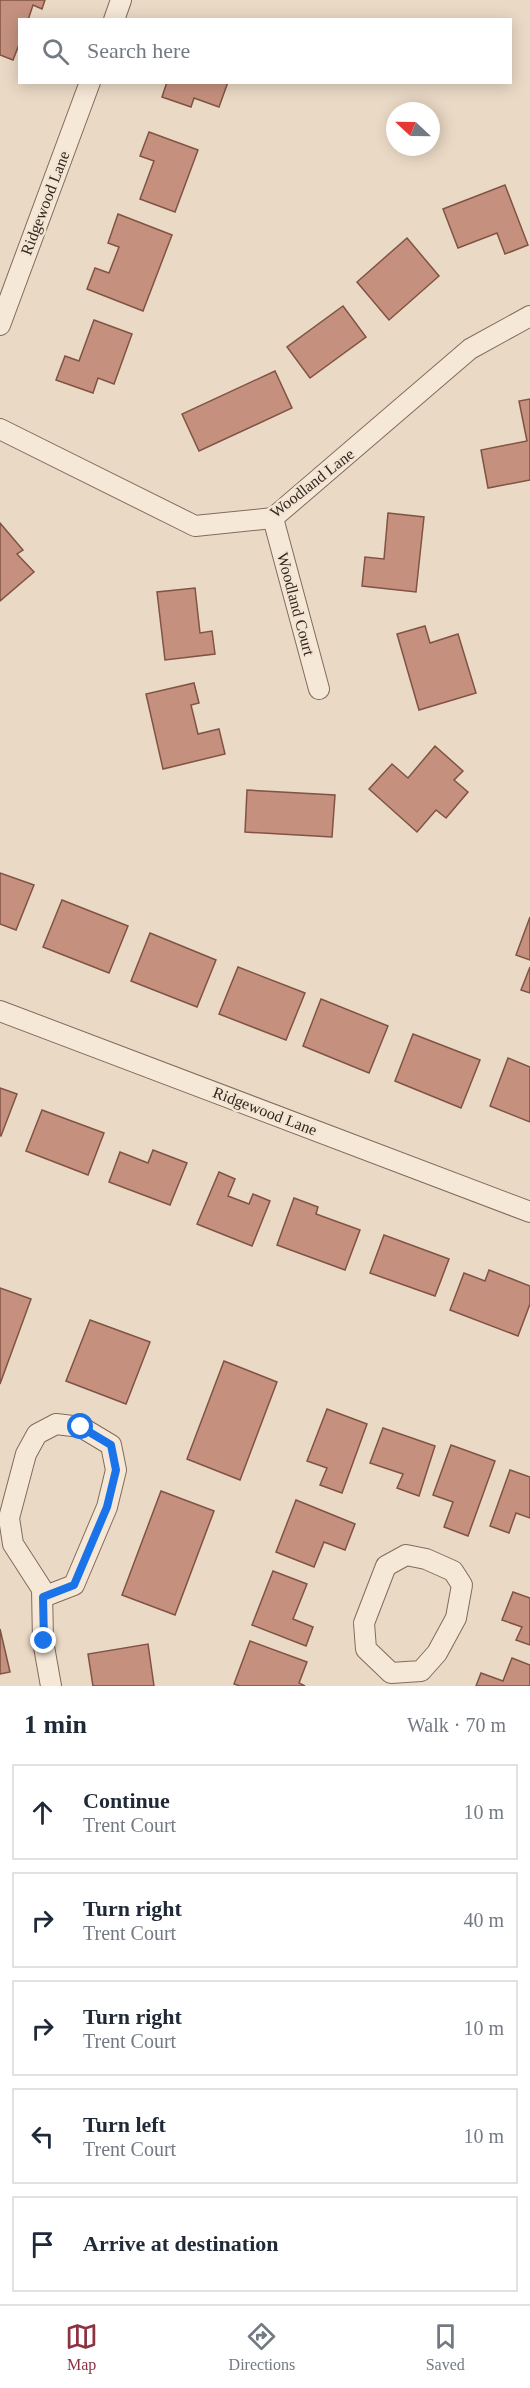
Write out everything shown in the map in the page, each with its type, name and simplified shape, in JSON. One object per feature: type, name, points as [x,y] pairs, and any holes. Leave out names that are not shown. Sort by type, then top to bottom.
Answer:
[{"type":"street","points":[[115,18],[121,0]]},
{"type":"street","name":"Ridgewood Lane","points":[[0,325],[89,84]]},
{"type":"street","name":"Woodland Lane","points":[[0,429],[195,526],[273,518],[470,350],[530,316]]},
{"type":"street","name":"Woodland Court","points":[[273,518],[319,689]]},
{"type":"street","name":"Ridgewood Lane","points":[[0,1011],[530,1212]]},
{"type":"street","points":[[43,1597],[74,1585],[107,1507],[116,1470],[111,1445],[81,1427],[56,1424],[37,1434],[26,1454],[9,1518],[14,1544],[42,1589],[44,1641],[51,1686]]},
{"type":"street","points":[[406,1555],[426,1559],[453,1571],[462,1585],[456,1618],[437,1653],[421,1671],[388,1679],[366,1650],[364,1623],[386,1566],[406,1555]]},
{"type":"building","points":[[0,0],[45,0],[42,9],[33,5],[29,18],[18,18],[18,47],[13,60],[0,55]]},
{"type":"building","points":[[166,84],[227,84],[219,107],[194,98],[191,107],[162,97]]},
{"type":"building","points":[[149,132],[198,150],[175,212],[140,199],[154,161],[140,156]]},
{"type":"building","points":[[505,185],[528,245],[505,254],[497,233],[458,248],[443,209]]},
{"type":"building","points":[[118,214],[172,235],[143,311],[87,289],[95,268],[109,273],[119,247],[108,243]]},
{"type":"building","points":[[407,238],[439,276],[389,320],[357,282]]},
{"type":"building","points":[[343,306],[366,337],[310,378],[287,347]]},
{"type":"building","points":[[94,320],[132,334],[114,384],[98,378],[93,393],[56,380],[65,356],[79,361]]},
{"type":"building","points":[[275,371],[292,408],[199,451],[182,414]]},
{"type":"building","points":[[530,399],[530,480],[488,488],[481,450],[527,441],[519,401]]},
{"type":"building","points":[[388,513],[424,517],[416,592],[362,586],[365,557],[384,559]]},
{"type":"building","points":[[0,523],[23,550],[17,554],[34,572],[0,601]]},
{"type":"building","points":[[195,588],[200,633],[212,631],[215,654],[165,660],[157,592]]},
{"type":"building","points":[[425,626],[430,643],[458,634],[476,693],[419,710],[397,634]]},
{"type":"building","points":[[194,683],[199,703],[191,705],[198,734],[219,729],[225,754],[163,769],[146,694]]},
{"type":"building","points":[[435,746],[463,771],[454,780],[468,792],[446,818],[436,810],[417,832],[369,789],[392,764],[408,778]]},
{"type":"building","points":[[247,790],[335,795],[332,837],[245,832]]},
{"type":"building","points":[[0,873],[34,885],[16,930],[0,924]]},
{"type":"building","points":[[62,900],[128,926],[109,973],[43,947]]},
{"type":"building","points":[[530,917],[530,960],[516,955]]},
{"type":"building","points":[[150,933],[216,960],[197,1007],[131,981]]},
{"type":"building","points":[[238,967],[305,993],[286,1040],[219,1014]]},
{"type":"building","points":[[530,967],[530,993],[521,990]]},
{"type":"building","points":[[321,999],[388,1026],[369,1073],[303,1046]]},
{"type":"building","points":[[413,1034],[480,1060],[461,1108],[395,1081]]},
{"type":"building","points":[[508,1058],[530,1067],[530,1122],[490,1106]]},
{"type":"building","points":[[0,1088],[17,1094],[1,1136],[0,1135]]},
{"type":"building","points":[[42,1110],[104,1133],[88,1175],[26,1151]]},
{"type":"building","points":[[153,1150],[187,1163],[170,1205],[109,1182],[120,1152],[148,1163]]},
{"type":"building","points":[[219,1172],[235,1179],[228,1196],[249,1204],[253,1194],[270,1201],[252,1246],[197,1224]]},
{"type":"building","points":[[294,1198],[318,1207],[316,1214],[360,1230],[345,1270],[277,1245]]},
{"type":"building","points":[[384,1235],[449,1259],[435,1296],[370,1273]]},
{"type":"building","points":[[489,1270],[530,1286],[530,1304],[518,1336],[450,1310],[464,1273],[485,1281]]},
{"type":"building","points":[[0,1288],[31,1299],[0,1384]]},
{"type":"building","points":[[90,1320],[150,1342],[126,1404],[66,1381]]},
{"type":"building","points":[[224,1361],[277,1382],[240,1480],[187,1459]]},
{"type":"building","points":[[327,1409],[367,1424],[342,1493],[320,1485],[327,1468],[307,1461]]},
{"type":"building","points":[[383,1428],[435,1446],[419,1496],[397,1488],[403,1474],[370,1463]]},
{"type":"building","points":[[451,1445],[495,1461],[468,1536],[444,1527],[453,1502],[433,1495]]},
{"type":"building","points":[[510,1470],[530,1477],[530,1518],[516,1513],[509,1533],[490,1526]]},
{"type":"building","points":[[161,1491],[214,1511],[175,1615],[122,1595]]},
{"type":"building","points":[[296,1500],[355,1524],[345,1550],[324,1542],[314,1567],[276,1552]]},
{"type":"building","points":[[273,1571],[307,1584],[293,1619],[313,1627],[306,1646],[252,1625]]},
{"type":"building","points":[[513,1592],[530,1598],[530,1645],[516,1640],[522,1627],[502,1620]]},
{"type":"building","points":[[0,1629],[10,1672],[0,1674]]},
{"type":"building","points":[[250,1641],[307,1662],[299,1683],[305,1686],[240,1686],[234,1684]]},
{"type":"building","points":[[148,1644],[154,1686],[93,1686],[88,1654]]},
{"type":"building","points":[[512,1658],[530,1665],[530,1686],[476,1686],[481,1673],[503,1681]]},
{"type":"route","points":[[44,1641],[43,1597],[74,1585],[107,1507],[116,1470],[111,1445],[81,1427]]}]
